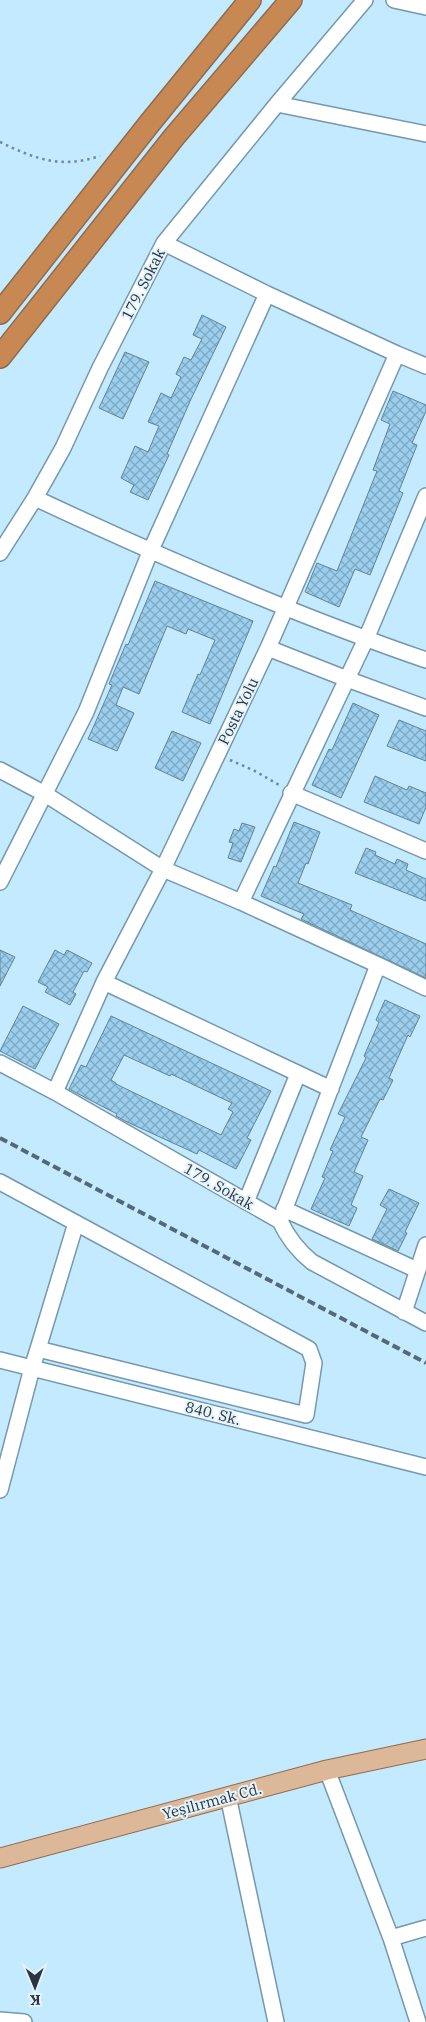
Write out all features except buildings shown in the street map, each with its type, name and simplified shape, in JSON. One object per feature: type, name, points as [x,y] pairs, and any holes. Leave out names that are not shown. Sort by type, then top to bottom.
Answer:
[{"type":"highway","points":[[0,313],[149,124],[250,0]]},
{"type":"highway","points":[[0,357],[174,137],[291,0]]},
{"type":"main road","name":"Yeşilırmak Cd.","points":[[0,1858],[327,1770],[426,1749]]},
{"type":"street","points":[[164,243],[277,104],[365,0]]},
{"type":"street","points":[[394,0],[426,7]]},
{"type":"street","points":[[277,104],[426,134]]},
{"type":"street","name":"179. Sokak","points":[[0,553],[35,498],[63,448],[100,368],[164,243],[267,294],[397,354]]},
{"type":"street","points":[[0,882],[86,712],[150,552],[267,294]]},
{"type":"street","points":[[397,354],[426,366]]},
{"type":"street","name":"Posta Yolu","points":[[55,1092],[104,982],[163,869],[268,648],[397,354]]},
{"type":"street","points":[[35,498],[150,552],[285,609],[426,660]]},
{"type":"street","points":[[241,902],[291,793],[366,639],[424,505]]},
{"type":"street","points":[[268,648],[426,708]]},
{"type":"street","points":[[0,770],[45,794],[163,869],[241,902],[426,988]]},
{"type":"street","points":[[291,793],[426,851]]},
{"type":"street","points":[[378,965],[282,1215],[288,1237],[297,1250],[312,1262],[426,1323]]},
{"type":"street","points":[[104,982],[330,1089]]},
{"type":"street","name":"179. Sokak","points":[[0,1062],[246,1202],[417,1270]]},
{"type":"street","points":[[246,1202],[298,1074]]},
{"type":"street","points":[[0,1182],[309,1349],[314,1363],[306,1415],[38,1349]]},
{"type":"street","points":[[0,1490],[32,1368],[76,1223]]},
{"type":"street","points":[[404,1312],[426,1245]]},
{"type":"street","name":"840. Sk.","points":[[0,1360],[426,1467]]},
{"type":"street","points":[[327,1770],[391,1938],[418,2022]]},
{"type":"street","points":[[228,1796],[276,2022]]},
{"type":"street","points":[[391,1938],[426,1928]]},
{"type":"street","points":[[0,2020],[24,2022]]},
{"type":"path","points":[[0,142],[31,157],[53,162],[79,162],[105,154]]},
{"type":"path","points":[[217,755],[253,770],[291,793]]},
{"type":"railway","points":[[0,1138],[426,1363]]}]
